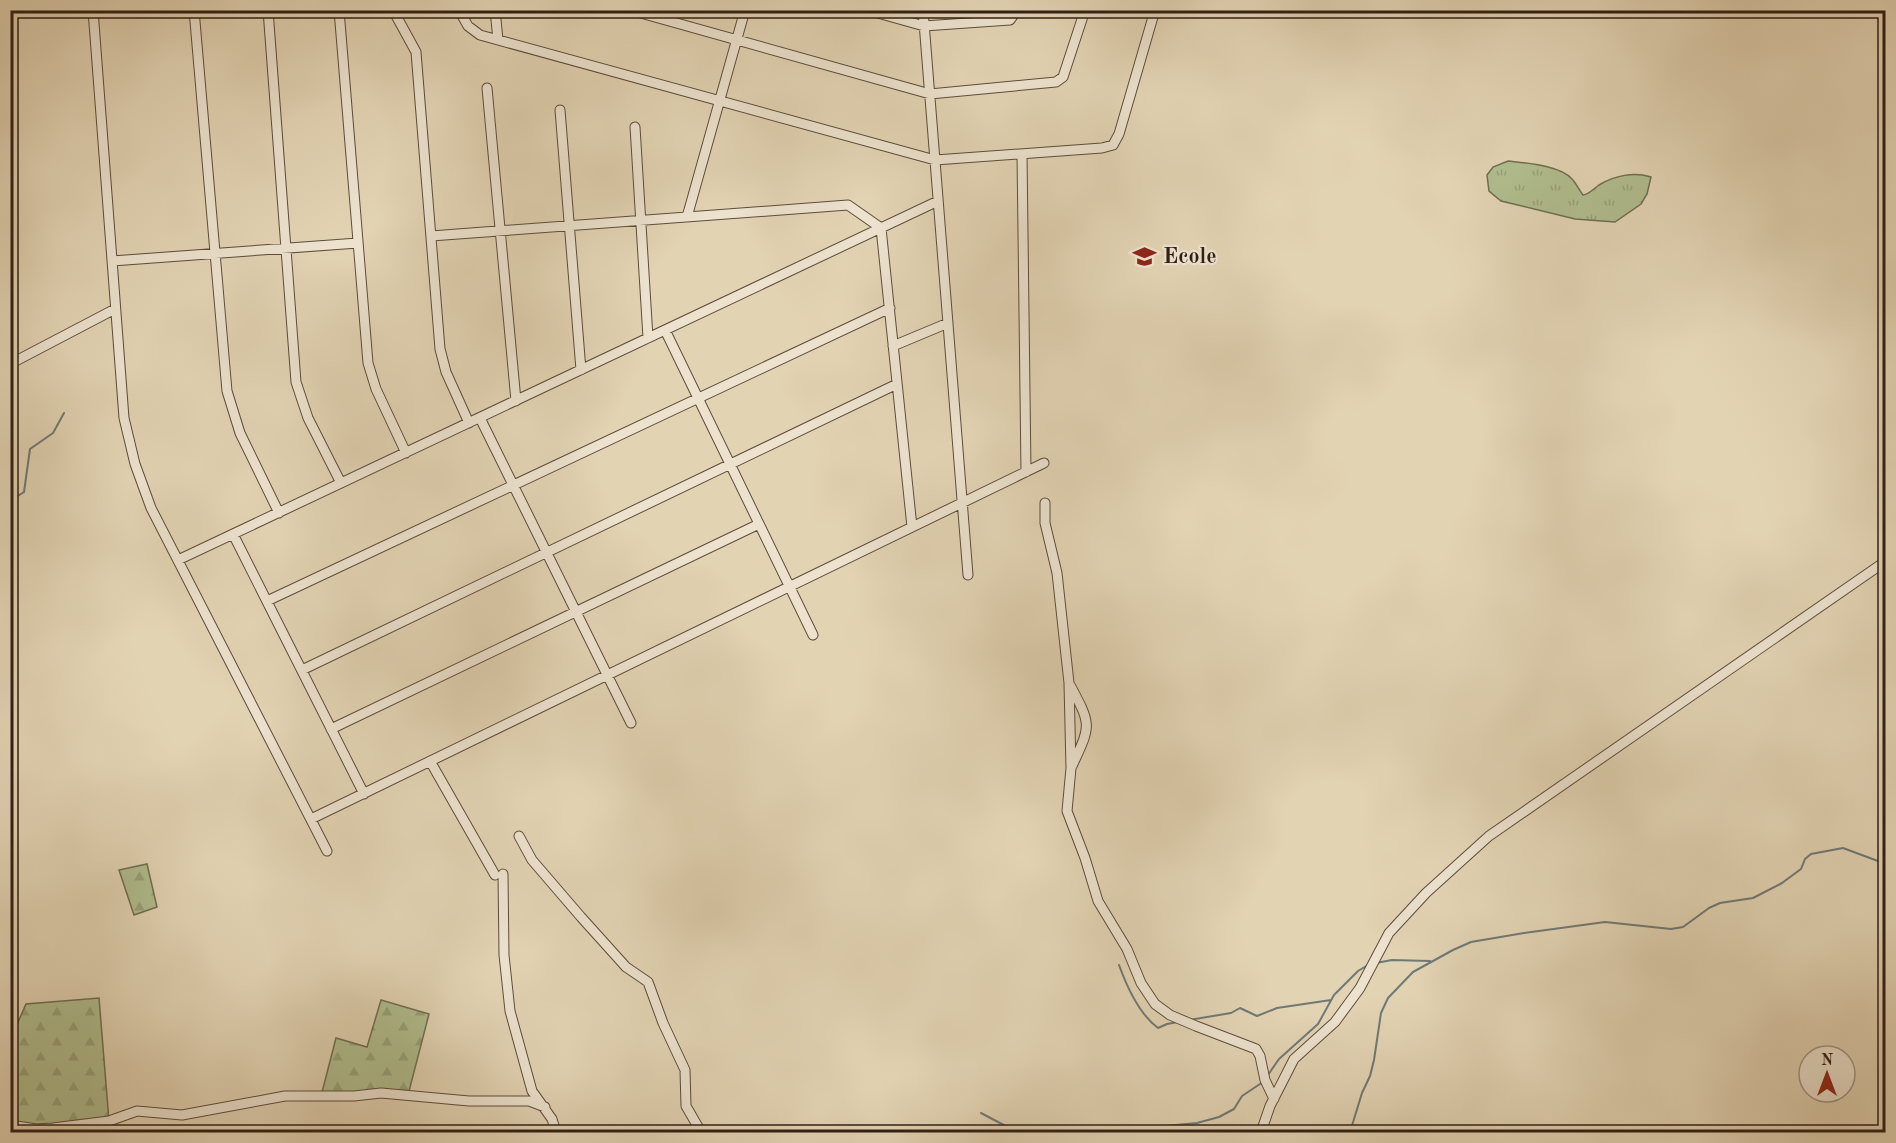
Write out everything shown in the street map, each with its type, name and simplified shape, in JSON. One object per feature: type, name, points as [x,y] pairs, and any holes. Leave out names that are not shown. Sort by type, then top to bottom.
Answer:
[{"type":"street","points":[[93,10],[124,418],[135,464],[151,508],[327,851]]},
{"type":"street","points":[[194,10],[227,391],[240,433],[279,513]]},
{"type":"street","points":[[268,10],[296,382],[308,418],[341,483]]},
{"type":"street","points":[[339,10],[368,363],[376,389],[406,453]]},
{"type":"street","points":[[393,10],[416,52],[440,349],[446,372],[470,423]]},
{"type":"street","points":[[459,10],[468,26],[480,35],[935,160],[1102,148],[1113,145],[1119,134],[1155,10]]},
{"type":"street","points":[[495,10],[498,40]]},
{"type":"street","points":[[630,10],[930,94],[1056,82],[1063,77],[1085,10]]},
{"type":"street","points":[[687,217],[745,10]]},
{"type":"street","points":[[867,10],[924,26],[1010,20],[1017,10]]},
{"type":"street","points":[[923,10],[968,575]]},
{"type":"street","points":[[487,88],[516,401]]},
{"type":"street","points":[[560,110],[581,370]]},
{"type":"street","points":[[635,127],[648,338]]},
{"type":"street","points":[[1022,154],[1026,472]]},
{"type":"street","points":[[178,560],[938,201]]},
{"type":"street","points":[[430,236],[848,205],[881,228],[912,527]]},
{"type":"street","points":[[112,261],[358,243]]},
{"type":"street","points":[[267,601],[890,308]]},
{"type":"street","points":[[10,364],[115,309]]},
{"type":"street","points":[[894,346],[948,323]]},
{"type":"street","points":[[665,330],[813,635]]},
{"type":"street","points":[[302,670],[897,384]]},
{"type":"street","points":[[480,418],[631,723]]},
{"type":"street","points":[[311,819],[1044,463]]},
{"type":"street","points":[[1045,503],[1045,523],[1057,573],[1068,683],[1071,768],[1067,810],[1098,901],[1126,949],[1141,983],[1155,1004],[1170,1015],[1256,1049],[1260,1056],[1265,1080],[1274,1099]]},
{"type":"street","points":[[332,729],[759,524]]},
{"type":"street","points":[[233,534],[364,794]]},
{"type":"street","points":[[1261,1132],[1294,1059],[1335,1022],[1360,988],[1389,933],[1426,893],[1489,836],[1886,561]]},
{"type":"street","points":[[1068,683],[1083,708],[1088,732],[1071,768]]},
{"type":"street","points":[[430,761],[499,874],[510,1011],[532,1091],[545,1107],[556,1132]]},
{"type":"street","points":[[519,836],[532,860],[580,917],[626,968],[648,982],[663,1023],[685,1070],[686,1106],[701,1132]]},
{"type":"street","points":[[10,1125],[36,1129],[53,1128],[109,1121],[137,1111],[182,1115],[285,1096],[354,1096],[381,1093],[469,1101],[521,1101],[545,1107]]},
{"type":"green space","points":[[1508,161],[1542,166],[1567,174],[1583,195],[1618,177],[1638,175],[1651,177],[1647,194],[1641,204],[1615,222],[1575,219],[1501,201],[1489,191],[1487,175],[1493,167]]},
{"type":"green space","points":[[147,864],[157,907],[134,915],[119,870]]},
{"type":"green space","points":[[99,998],[109,1121],[79,1126],[11,1125],[11,1038],[26,1004]]},
{"type":"green space","points":[[381,1000],[429,1014],[408,1095],[321,1096],[336,1038],[367,1047]]},
{"type":"waterway","points":[[10,501],[24,492],[30,449],[53,433],[64,413]]},
{"type":"waterway","points":[[1350,1132],[1362,1093],[1370,1076],[1381,1013],[1388,998],[1413,972],[1453,950],[1471,942],[1605,922],[1671,929],[1683,927],[1720,903],[1753,898],[1782,883],[1801,869],[1805,859],[1811,854],[1843,848],[1886,864]]},
{"type":"waterway","points":[[1376,963],[1392,960],[1430,961]]},
{"type":"waterway","points":[[1119,965],[1134,1000],[1151,1022],[1158,1028],[1178,1022]]},
{"type":"waterway","points":[[1268,1075],[1279,1059],[1318,1024],[1334,995],[1358,971],[1368,965]]},
{"type":"waterway","points":[[1189,1020],[1231,1013],[1240,1008],[1257,1016],[1277,1008],[1331,1000]]},
{"type":"waterway","points":[[1148,1132],[1155,1127],[1197,1123],[1219,1117],[1234,1109],[1242,1096],[1263,1082]]},
{"type":"waterway","points":[[981,1113],[1017,1132]]},
{"type":"place","name":"Ecole","points":[[1145,257]]}]
